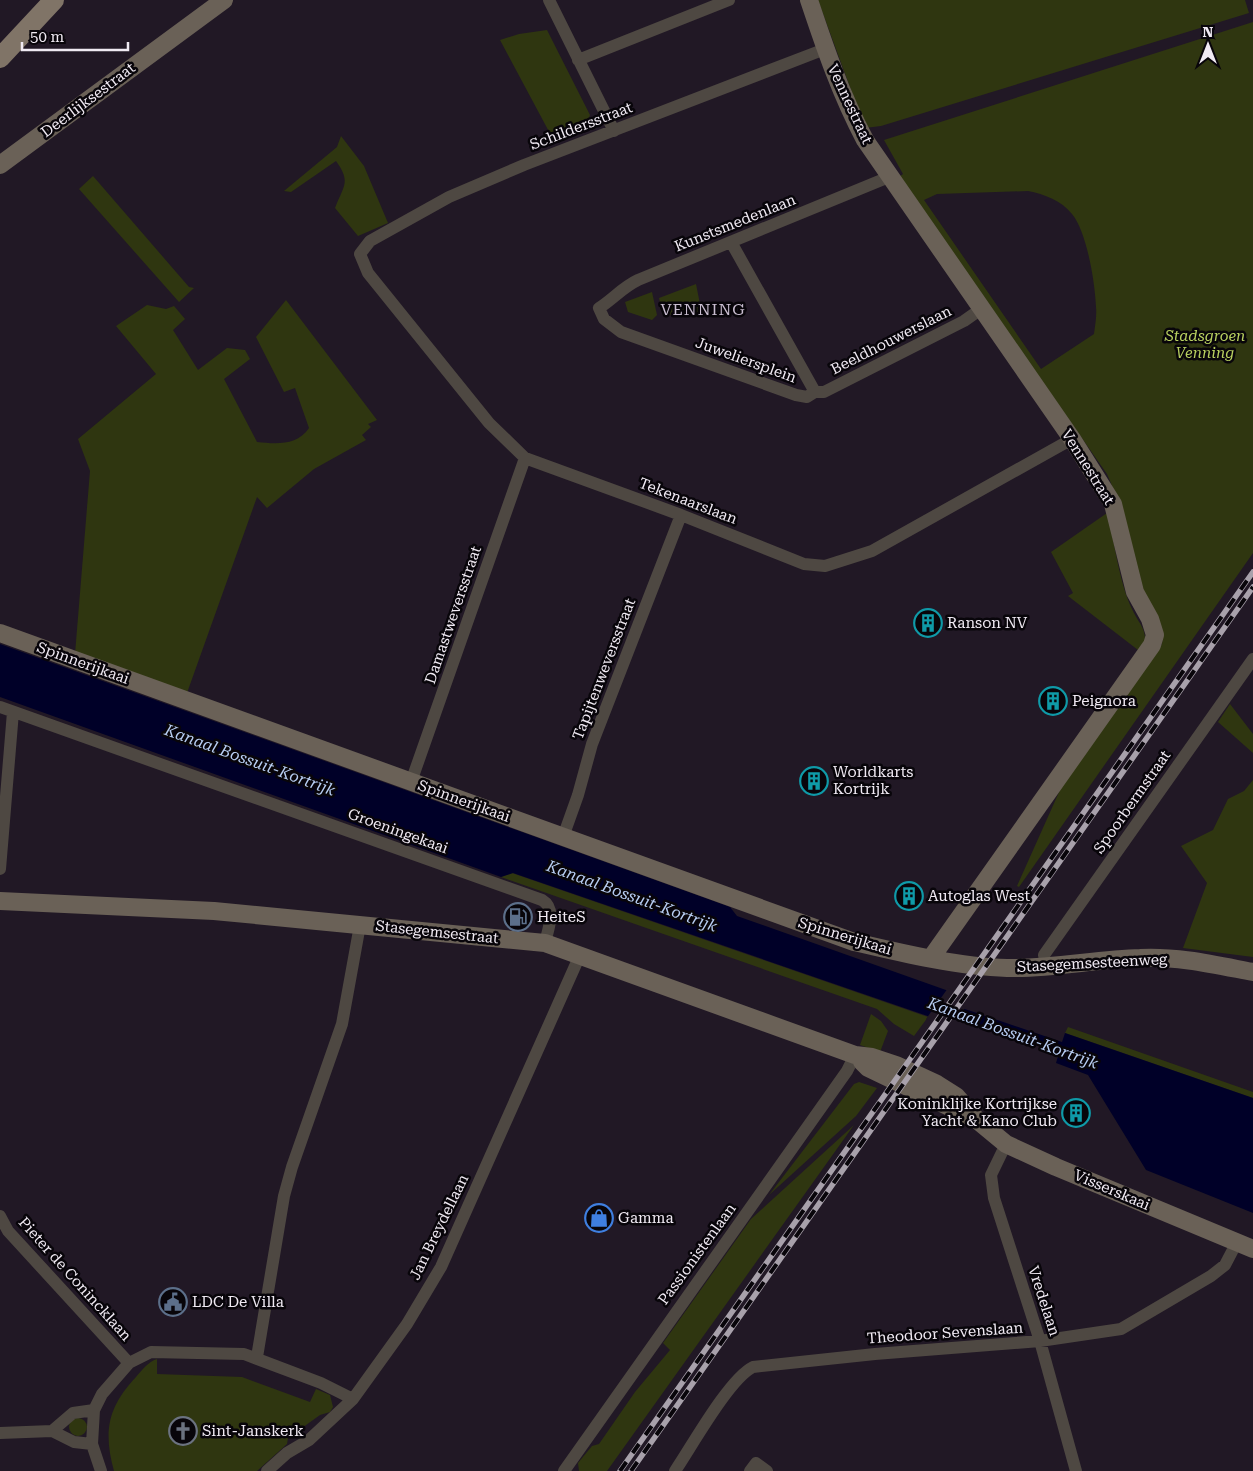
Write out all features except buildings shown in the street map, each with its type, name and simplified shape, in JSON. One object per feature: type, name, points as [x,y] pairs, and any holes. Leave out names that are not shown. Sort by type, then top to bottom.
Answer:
[{"type":"main road","points":[[0,58],[54,0]]},
{"type":"street","name":"Deerlijksestraat","points":[[0,165],[224,0]]},
{"type":"street","points":[[549,0],[614,131]]},
{"type":"street","points":[[578,60],[729,0]]},
{"type":"street","name":"Vennestraat","points":[[809,0],[825,49],[853,118],[889,177],[980,310],[1072,439],[1112,504],[1135,592],[1150,619],[1155,635],[1152,645],[1057,782],[931,958]]},
{"type":"street","name":"Schildersstraat","points":[[360,254],[370,242],[449,197],[524,165],[825,49]]},
{"type":"street","name":"Kunstsmedenlaan","points":[[599,308],[630,283],[889,177]]},
{"type":"street","name":"Juweliersplein","points":[[599,308],[604,319],[621,332],[796,396],[807,397],[815,392],[731,242]]},
{"type":"street","name":"Tekenaarslaan","points":[[360,254],[368,273],[399,314],[489,424],[525,458],[681,515],[804,564],[826,566],[872,551],[1072,439]]},
{"type":"street","name":"Beeldhouwerslaan","points":[[815,392],[824,392],[964,321],[980,310]]},
{"type":"street","name":"Damastweversstraat","points":[[410,782],[525,458]]},
{"type":"street","name":"Tapijtenweversstraat","points":[[563,837],[578,795],[592,744],[681,515]]},
{"type":"street","name":"Spinnerijkaai","points":[[0,633],[854,942],[931,958]]},
{"type":"street","name":"Spoorbermstraat","points":[[1046,966],[1044,955],[1253,659]]},
{"type":"street","name":"Groeningekaai","points":[[0,707],[542,900],[550,906],[551,917],[546,943]]},
{"type":"street","points":[[0,869],[13,712]]},
{"type":"street","name":"Stasegemsestraat","points":[[0,901],[214,911],[546,943],[855,1055]]},
{"type":"street","points":[[257,1357],[284,1196],[292,1167],[342,1024],[360,925]]},
{"type":"street","name":"Jan Breydellaan","points":[[267,1471],[287,1453],[309,1440],[353,1399],[407,1324],[441,1267],[580,955]]},
{"type":"street","name":"Stasegemsesteenweg","points":[[931,958],[1007,968],[1140,958],[1171,958],[1253,972]]},
{"type":"street","name":"Visserskaai","points":[[855,1055],[872,1057],[896,1065],[938,1085],[956,1096],[977,1120],[1006,1144],[1056,1167],[1245,1246]]},
{"type":"street","name":"Passionistenlaan","points":[[564,1471],[847,1071],[855,1055]]},
{"type":"street","name":"Vredelaan","points":[[1006,1144],[991,1175],[994,1198],[1040,1342],[1076,1471]]},
{"type":"street","name":"Pieter de Conincklaan","points":[[0,1216],[14,1237],[129,1363]]},
{"type":"street","name":"Theodoor Sevenslaan","points":[[675,1471],[733,1384],[745,1371],[753,1367],[875,1354],[1040,1342],[1121,1329],[1211,1276],[1245,1246]]},
{"type":"street","points":[[101,1471],[92,1444],[94,1410],[102,1394],[129,1363],[151,1352],[237,1353],[257,1357],[353,1399]]},
{"type":"street","points":[[52,1430],[73,1413],[94,1410]]},
{"type":"street","points":[[0,1433],[52,1430],[74,1442],[92,1444]]},
{"type":"street","points":[[750,1471],[756,1463],[767,1471]]},
{"type":"green space","points":[[818,0],[1245,0],[1249,13],[881,126],[865,128]]},
{"type":"green space","name":"Stadsgroen Venning","points":[[1253,22],[1253,553],[1019,887],[1017,886],[1064,781],[1162,644],[1162,635],[1157,619],[1136,581],[1117,500],[1107,474],[899,177],[903,174],[884,140]],"holes":[[[1034,192],[1063,205],[1077,222],[1089,258],[1096,310],[1094,334],[1041,369],[924,200],[937,194]]]},
{"type":"green space","points":[[547,30],[590,115],[584,131],[554,141],[500,40],[519,34]]},
{"type":"green space","points":[[341,136],[364,166],[388,223],[358,236],[335,208],[345,179],[336,161],[291,192],[284,191],[337,147]]},
{"type":"green space","points":[[93,176],[189,287],[194,288],[179,302],[79,189]]},
{"type":"green space","points":[[696,284],[702,314],[663,315],[659,298]]},
{"type":"green space","points":[[652,292],[657,315],[652,320],[628,312],[625,302]]},
{"type":"green space","points":[[286,300],[377,420],[368,424],[371,427],[362,435],[366,440],[314,469],[267,508],[257,497],[187,693],[75,654],[90,471],[78,439],[156,374],[116,326],[147,305],[166,309],[174,306],[185,319],[173,330],[198,370],[227,348],[245,350],[250,359],[224,379],[257,442],[286,442],[298,438],[309,428],[295,388],[284,392],[256,337]]},
{"type":"green space","points":[[1107,513],[1124,587],[1145,636],[1145,641],[1138,650],[1068,596],[1073,593],[1051,552]]},
{"type":"green space","points":[[1230,704],[1253,734],[1253,753],[1218,722]]},
{"type":"green space","points":[[1253,780],[1253,957],[1183,948],[1207,883],[1181,846],[1213,830],[1228,799],[1244,791]]},
{"type":"green space","points":[[512,873],[928,1017],[914,1036],[894,1024],[877,1009],[501,877]]},
{"type":"green space","points":[[871,1014],[881,1021],[888,1031],[880,1052],[860,1045]]},
{"type":"green space","points":[[1068,1027],[1253,1092],[1253,1098],[1065,1033]]},
{"type":"green space","points":[[859,1082],[877,1088],[856,1116],[769,1195],[854,1084]]},
{"type":"green space","points":[[854,1125],[607,1471],[579,1471],[578,1463],[592,1446],[599,1444],[635,1392],[670,1350],[663,1343],[751,1219]]},
{"type":"green space","points":[[157,1359],[157,1374],[242,1377],[310,1402],[316,1389],[330,1395],[333,1407],[330,1412],[320,1415],[288,1438],[287,1444],[257,1471],[114,1471],[109,1444],[109,1432],[110,1420],[114,1409],[127,1388],[148,1364]]},
{"type":"green space","points":[[78,1418],[84,1421],[87,1427],[84,1433],[78,1436],[72,1433],[69,1427],[72,1421]]},
{"type":"water","name":"Kanaal Bossuit-Kortrijk","points":[[0,644],[730,907],[737,916],[960,995],[954,1005],[962,1008],[1062,1042],[1065,1033],[1253,1098],[1253,1213],[1146,1170],[1088,1075],[1056,1063],[1059,1053],[947,1014],[942,1021],[513,873],[501,877],[0,697]]},
{"type":"pier","points":[[948,988],[962,994],[958,1004],[966,1007],[956,1020],[948,1017],[942,1024],[926,1019]]},
{"type":"railway","points":[[620,1471],[1253,572]]},
{"type":"railway","points":[[631,1471],[1253,587]]},
{"type":"place","name":"Ranson NV","points":[[928,623]]},
{"type":"place","name":"Peignora","points":[[1053,701]]},
{"type":"place","name":"Worldkarts Kortrijk","points":[[814,781]]},
{"type":"place","name":"Autoglas West","points":[[909,896]]},
{"type":"place","name":"HeiteS","points":[[518,917]]},
{"type":"place","name":"Koninklijke Kortrijkse Yacht & Kano Club","points":[[1076,1113]]},
{"type":"place","name":"Gamma","points":[[599,1218]]},
{"type":"place","name":"LDC De Villa","points":[[173,1302]]},
{"type":"place","name":"Sint-Janskerk","points":[[183,1431]]},
{"type":"district","name":"VENNING","points":[[703,309]]}]
